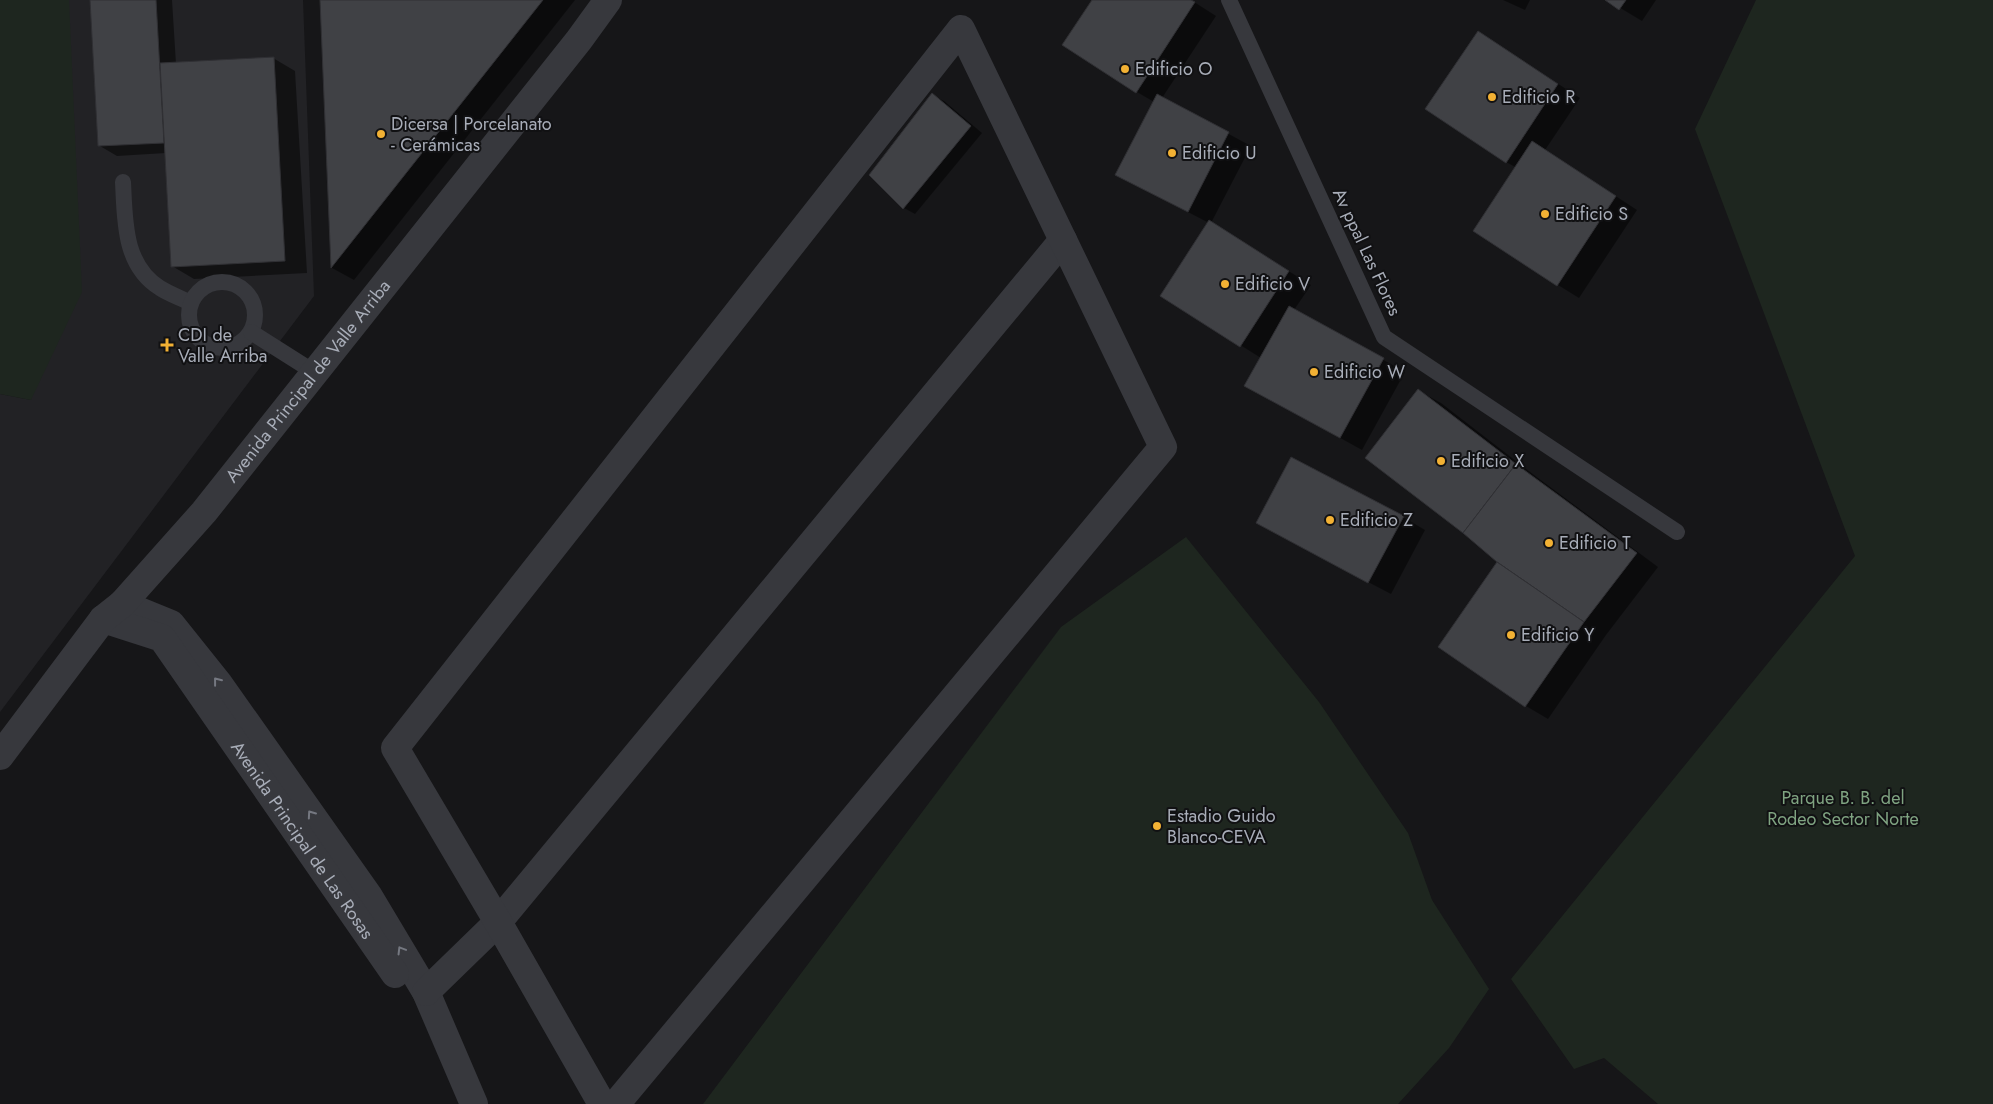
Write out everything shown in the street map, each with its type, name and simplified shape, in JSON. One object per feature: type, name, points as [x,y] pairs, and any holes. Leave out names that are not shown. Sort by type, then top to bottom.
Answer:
[{"type":"street","name":"Avenida Principal de Valle Arriba","points":[[0,756],[112,612],[204,512],[579,40],[608,0]]},
{"type":"street","points":[[602,1104],[498,922],[394,748],[961,29],[1163,447],[616,1104]]},
{"type":"street","points":[[426,992],[498,922],[1063,240]]},
{"type":"street","points":[[112,612],[171,624],[220,684],[368,895],[426,992],[474,1104]]},
{"type":"street","name":"Avenida Principal de Las Rosas","points":[[112,612],[162,638],[413,999],[458,1104]]},
{"type":"lane","name":"Av ppal Las Flores","points":[[1229,0],[1384,337],[1677,532]]},
{"type":"lane","points":[[123,182],[127,237],[138,264],[159,287],[191,303]]},
{"type":"lane","points":[[219,282],[231,283],[242,288],[250,297],[255,308],[256,320],[251,332],[244,341],[233,347],[220,348],[208,345],[198,338],[192,327],[189,315],[191,303],[198,293],[208,286],[219,282]]},
{"type":"lane","points":[[251,332],[314,372]]},
{"type":"shaded area","name":"CDI de Valle Arriba","points":[[69,0],[303,0],[314,296],[0,712],[0,394],[31,400]]},
{"type":"green space","points":[[0,0],[69,0],[82,292],[31,400],[0,394]]},
{"type":"green space","name":"Parque B. B. del Rodeo Sector Norte","points":[[1756,0],[1993,0],[1993,1104],[1658,1104],[1604,1058],[1574,1069],[1511,979],[1855,556],[1695,129]]},
{"type":"green space","name":"Estadio Guido Blanco-CEVA","points":[[1186,537],[1319,702],[1408,833],[1432,900],[1489,989],[1449,1048],[1398,1104],[703,1104],[1061,627]]},
{"type":"building","points":[[90,0],[156,0],[164,143],[98,146]]},
{"type":"building","name":"Dicersa | Porcelanato - Cerámicas","points":[[320,0],[543,0],[331,268]]},
{"type":"building","name":"Edificio O","points":[[1092,0],[1191,0],[1195,2],[1136,93],[1062,45]]},
{"type":"building","points":[[1605,0],[1626,0],[1619,10]]},
{"type":"building","name":"Edificio R","points":[[1478,31],[1558,84],[1506,163],[1425,109]]},
{"type":"building","points":[[274,57],[285,261],[171,267],[160,63]]},
{"type":"building","points":[[932,93],[971,126],[903,209],[869,175]]},
{"type":"building","name":"Edificio U","points":[[1157,94],[1229,132],[1188,212],[1115,175]]},
{"type":"building","name":"Edificio S","points":[[1532,141],[1616,196],[1557,286],[1473,231]]},
{"type":"building","name":"Edificio V","points":[[1209,220],[1289,271],[1240,347],[1160,296]]},
{"type":"building","name":"Edificio W","points":[[1289,306],[1384,358],[1340,438],[1244,386]]},
{"type":"building","name":"Edificio X","points":[[1418,389],[1516,464],[1463,533],[1365,458]]},
{"type":"building","name":"Edificio Z","points":[[1291,457],[1404,516],[1368,583],[1256,523]]},
{"type":"building","name":"Edificio T","points":[[1516,464],[1637,553],[1584,622],[1497,562],[1463,533]]},
{"type":"building","name":"Edificio Y","points":[[1497,562],[1584,622],[1525,707],[1438,647]]},
{"type":"place","name":"Edificio O","points":[[1125,69]]},
{"type":"place","name":"Edificio R","points":[[1492,97]]},
{"type":"place","name":"Dicersa | Porcelanato - Cerámicas","points":[[381,134]]},
{"type":"place","name":"Edificio U","points":[[1172,153]]},
{"type":"place","name":"Edificio S","points":[[1545,214]]},
{"type":"place","name":"Edificio V","points":[[1225,284]]},
{"type":"place","name":"CDI de Valle Arriba","points":[[167,345]]},
{"type":"place","name":"Edificio W","points":[[1314,372]]},
{"type":"place","name":"Edificio X","points":[[1441,461]]},
{"type":"place","name":"Edificio Z","points":[[1330,520]]},
{"type":"place","name":"Edificio T","points":[[1549,543]]},
{"type":"place","name":"Edificio Y","points":[[1511,635]]},
{"type":"place","name":"Estadio Guido Blanco-CEVA","points":[[1157,826]]}]
